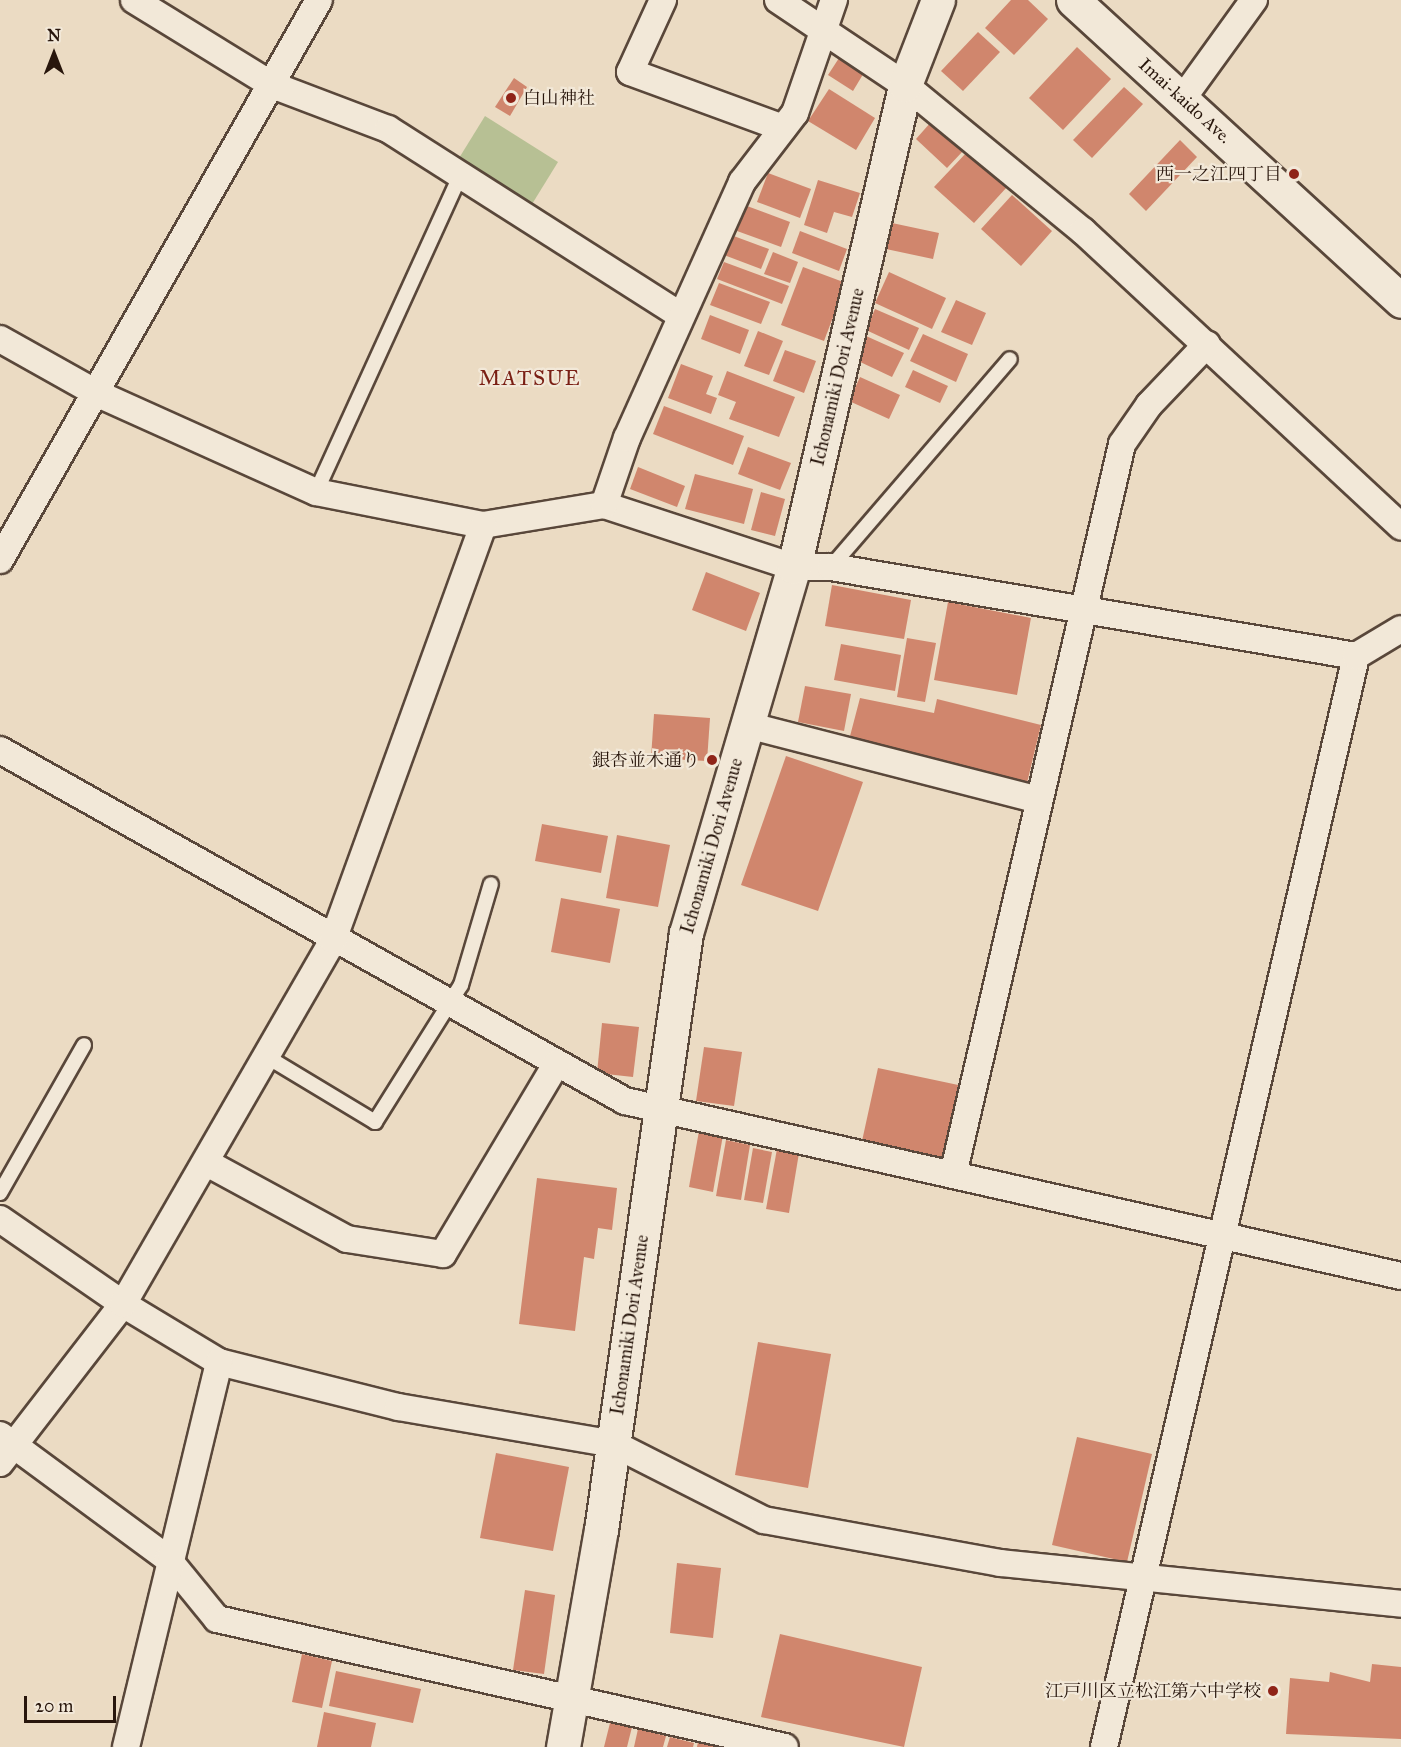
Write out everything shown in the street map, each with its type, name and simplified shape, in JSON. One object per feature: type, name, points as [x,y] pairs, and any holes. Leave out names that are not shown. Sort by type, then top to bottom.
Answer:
[{"type":"street","points":[[134,0],[272,85],[388,129],[680,315]]},
{"type":"street","points":[[0,560],[98,394],[319,0]]},
{"type":"street","points":[[663,0],[630,72],[783,128]]},
{"type":"street","points":[[778,0],[904,85],[1083,231],[1401,526]]},
{"type":"street","points":[[604,505],[680,315],[742,182],[795,113],[834,0]]},
{"type":"street","name":"Ichonamiki Dori Avenue","points":[[563,1747],[574,1701],[614,1444],[690,912],[794,567],[904,85],[938,0]]},
{"type":"street","name":"Imai-kaido Ave.","points":[[1073,0],[1183,98],[1401,301]]},
{"type":"street","points":[[1183,98],[1254,0]]},
{"type":"street","points":[[0,339],[98,394],[316,492],[483,525],[604,505],[794,567],[831,567],[1356,656],[1401,629]]},
{"type":"street","points":[[953,1175],[1036,799],[1122,444],[1149,405],[1207,344]]},
{"type":"street","points":[[483,525],[333,940],[268,1058],[123,1304],[4,1448],[168,1559],[218,1619],[574,1701],[733,1741],[784,1747]]},
{"type":"street","points":[[1104,1747],[1224,1237],[1356,656]]},
{"type":"street","points":[[747,725],[1036,799]]},
{"type":"street","points":[[0,750],[333,940],[625,1101],[1401,1276]]},
{"type":"street","points":[[207,1163],[347,1239],[443,1254],[557,1063]]},
{"type":"street","points":[[0,1219],[123,1304],[219,1362],[398,1407],[614,1444],[764,1520],[1000,1563],[1143,1581],[1401,1604]]},
{"type":"street","points":[[126,1747],[168,1559],[219,1362]]},
{"type":"lane","points":[[316,492],[460,176]]},
{"type":"lane","points":[[831,567],[1010,359]]},
{"type":"lane","points":[[268,1058],[375,1122],[447,1001],[461,985],[491,884]]},
{"type":"lane","points":[[0,1193],[84,1045]]},
{"type":"green space","points":[[485,116],[558,162],[529,209],[456,163]]},
{"type":"building","points":[[1011,0],[1028,0],[1048,19],[1014,55],[985,28]]},
{"type":"building","points":[[978,32],[1000,52],[963,91],[941,71]]},
{"type":"building","points":[[1077,47],[1111,79],[1063,130],[1029,98]]},
{"type":"building","points":[[841,55],[865,71],[853,91],[828,75]]},
{"type":"building","points":[[514,78],[527,87],[510,116],[495,107]]},
{"type":"building","points":[[1124,87],[1143,104],[1092,158],[1073,140]]},
{"type":"building","points":[[829,89],[875,118],[856,150],[808,121]]},
{"type":"building","points":[[931,122],[963,151],[947,168],[916,139]]},
{"type":"building","points":[[1180,140],[1197,157],[1146,211],[1129,194]]},
{"type":"building","points":[[968,151],[1007,187],[974,223],[934,187]]},
{"type":"building","points":[[768,173],[811,189],[800,218],[757,202]]},
{"type":"building","points":[[818,180],[860,193],[852,217],[834,212],[827,233],[804,225]]},
{"type":"building","points":[[1012,195],[1052,231],[1021,266],[981,229]]},
{"type":"building","points":[[747,206],[790,222],[781,247],[737,231]]},
{"type":"building","points":[[892,223],[939,233],[933,259],[886,249]]},
{"type":"building","points":[[800,231],[847,249],[839,271],[792,253]]},
{"type":"building","points":[[731,235],[769,249],[761,269],[724,255]]},
{"type":"building","points":[[773,252],[798,262],[790,283],[764,274]]},
{"type":"building","points":[[724,262],[789,286],[782,304],[717,279]]},
{"type":"building","points":[[803,267],[846,283],[824,341],[781,325]]},
{"type":"building","points":[[889,272],[946,298],[932,329],[875,303]]},
{"type":"building","points":[[719,283],[770,302],[761,324],[710,305]]},
{"type":"building","points":[[956,300],[986,313],[972,345],[941,332]]},
{"type":"building","points":[[875,309],[919,328],[909,350],[866,330]]},
{"type":"building","points":[[710,315],[749,330],[740,354],[701,339]]},
{"type":"building","points":[[758,331],[783,341],[769,375],[744,366]]},
{"type":"building","points":[[923,334],[968,354],[956,382],[910,361]]},
{"type":"building","points":[[866,336],[904,353],[892,377],[856,360]]},
{"type":"building","points":[[785,350],[816,361],[804,393],[773,381]]},
{"type":"building","points":[[681,364],[713,376],[706,394],[717,398],[711,414],[668,398]]},
{"type":"building","points":[[913,370],[948,386],[940,403],[905,387]]},
{"type":"building","points":[[727,371],[795,397],[779,437],[729,419],[736,402],[718,395]]},
{"type":"building","points":[[860,377],[900,395],[889,419],[849,401]]},
{"type":"building","points":[[664,406],[744,436],[733,465],[653,434]]},
{"type":"building","points":[[748,447],[791,463],[780,490],[738,474]]},
{"type":"building","points":[[638,467],[685,486],[677,507],[630,489]]},
{"type":"building","points":[[695,474],[753,489],[744,524],[685,509]]},
{"type":"building","points":[[761,492],[785,499],[775,536],[751,530]]},
{"type":"building","points":[[706,572],[760,593],[746,631],[692,610]]},
{"type":"building","points":[[832,585],[911,600],[904,639],[825,626]]},
{"type":"building","points":[[948,602],[1031,618],[1017,695],[934,680]]},
{"type":"building","points":[[907,638],[936,643],[925,702],[897,697]]},
{"type":"building","points":[[841,644],[901,655],[895,691],[834,680]]},
{"type":"building","points":[[805,686],[851,694],[844,731],[798,722]]},
{"type":"building","points":[[860,698],[934,713],[937,699],[1041,725],[1027,783],[849,740]]},
{"type":"building","points":[[654,714],[710,718],[707,761],[651,758]]},
{"type":"building","points":[[786,756],[863,782],[818,911],[741,885]]},
{"type":"building","points":[[542,824],[608,836],[601,873],[535,861]]},
{"type":"building","points":[[617,835],[670,845],[658,907],[606,898]]},
{"type":"building","points":[[561,898],[620,909],[610,963],[551,952]]},
{"type":"building","points":[[602,1023],[639,1027],[633,1077],[597,1073]]},
{"type":"building","points":[[704,1047],[742,1052],[734,1106],[696,1101]]},
{"type":"building","points":[[878,1068],[963,1086],[947,1159],[862,1141]]},
{"type":"building","points":[[699,1131],[723,1135],[713,1192],[689,1187]]},
{"type":"building","points":[[726,1140],[750,1145],[741,1200],[716,1196]]},
{"type":"building","points":[[753,1148],[772,1152],[763,1203],[744,1200]]},
{"type":"building","points":[[777,1149],[799,1153],[789,1213],[766,1209]]},
{"type":"building","points":[[537,1178],[617,1188],[612,1230],[598,1228],[594,1259],[584,1257],[575,1331],[519,1324]]},
{"type":"building","points":[[758,1342],[831,1354],[808,1488],[735,1475]]},
{"type":"building","points":[[1077,1437],[1152,1454],[1127,1562],[1052,1545]]},
{"type":"building","points":[[496,1453],[569,1467],[553,1551],[480,1538]]},
{"type":"building","points":[[677,1563],[721,1568],[713,1638],[670,1633]]},
{"type":"building","points":[[525,1590],[555,1595],[544,1674],[513,1670]]},
{"type":"building","points":[[780,1634],[922,1667],[904,1747],[761,1717]]},
{"type":"building","points":[[302,1654],[332,1661],[322,1708],[292,1702]]},
{"type":"building","points":[[1372,1664],[1401,1667],[1401,1739],[1286,1734],[1290,1678],[1329,1682],[1330,1672],[1370,1682]]},
{"type":"building","points":[[336,1671],[421,1689],[413,1723],[329,1706]]},
{"type":"building","points":[[324,1712],[376,1723],[371,1747],[317,1747]]},
{"type":"building","points":[[610,1723],[632,1727],[627,1747],[604,1747]]},
{"type":"building","points":[[638,1729],[666,1736],[663,1747],[634,1747]]},
{"type":"building","points":[[670,1737],[694,1743],[693,1747],[667,1747]]},
{"type":"building","points":[[698,1742],[716,1746],[716,1747],[697,1747]]},
{"type":"place","name":"白山神社","points":[[511,98]]},
{"type":"place","name":"西一之江四丁目","points":[[1294,174]]},
{"type":"place","name":"銀杏並木通り","points":[[712,760]]},
{"type":"place","name":"江戸川区立松江第六中学校","points":[[1273,1691]]},
{"type":"district","name":"MATSUE","points":[[530,378]]}]
